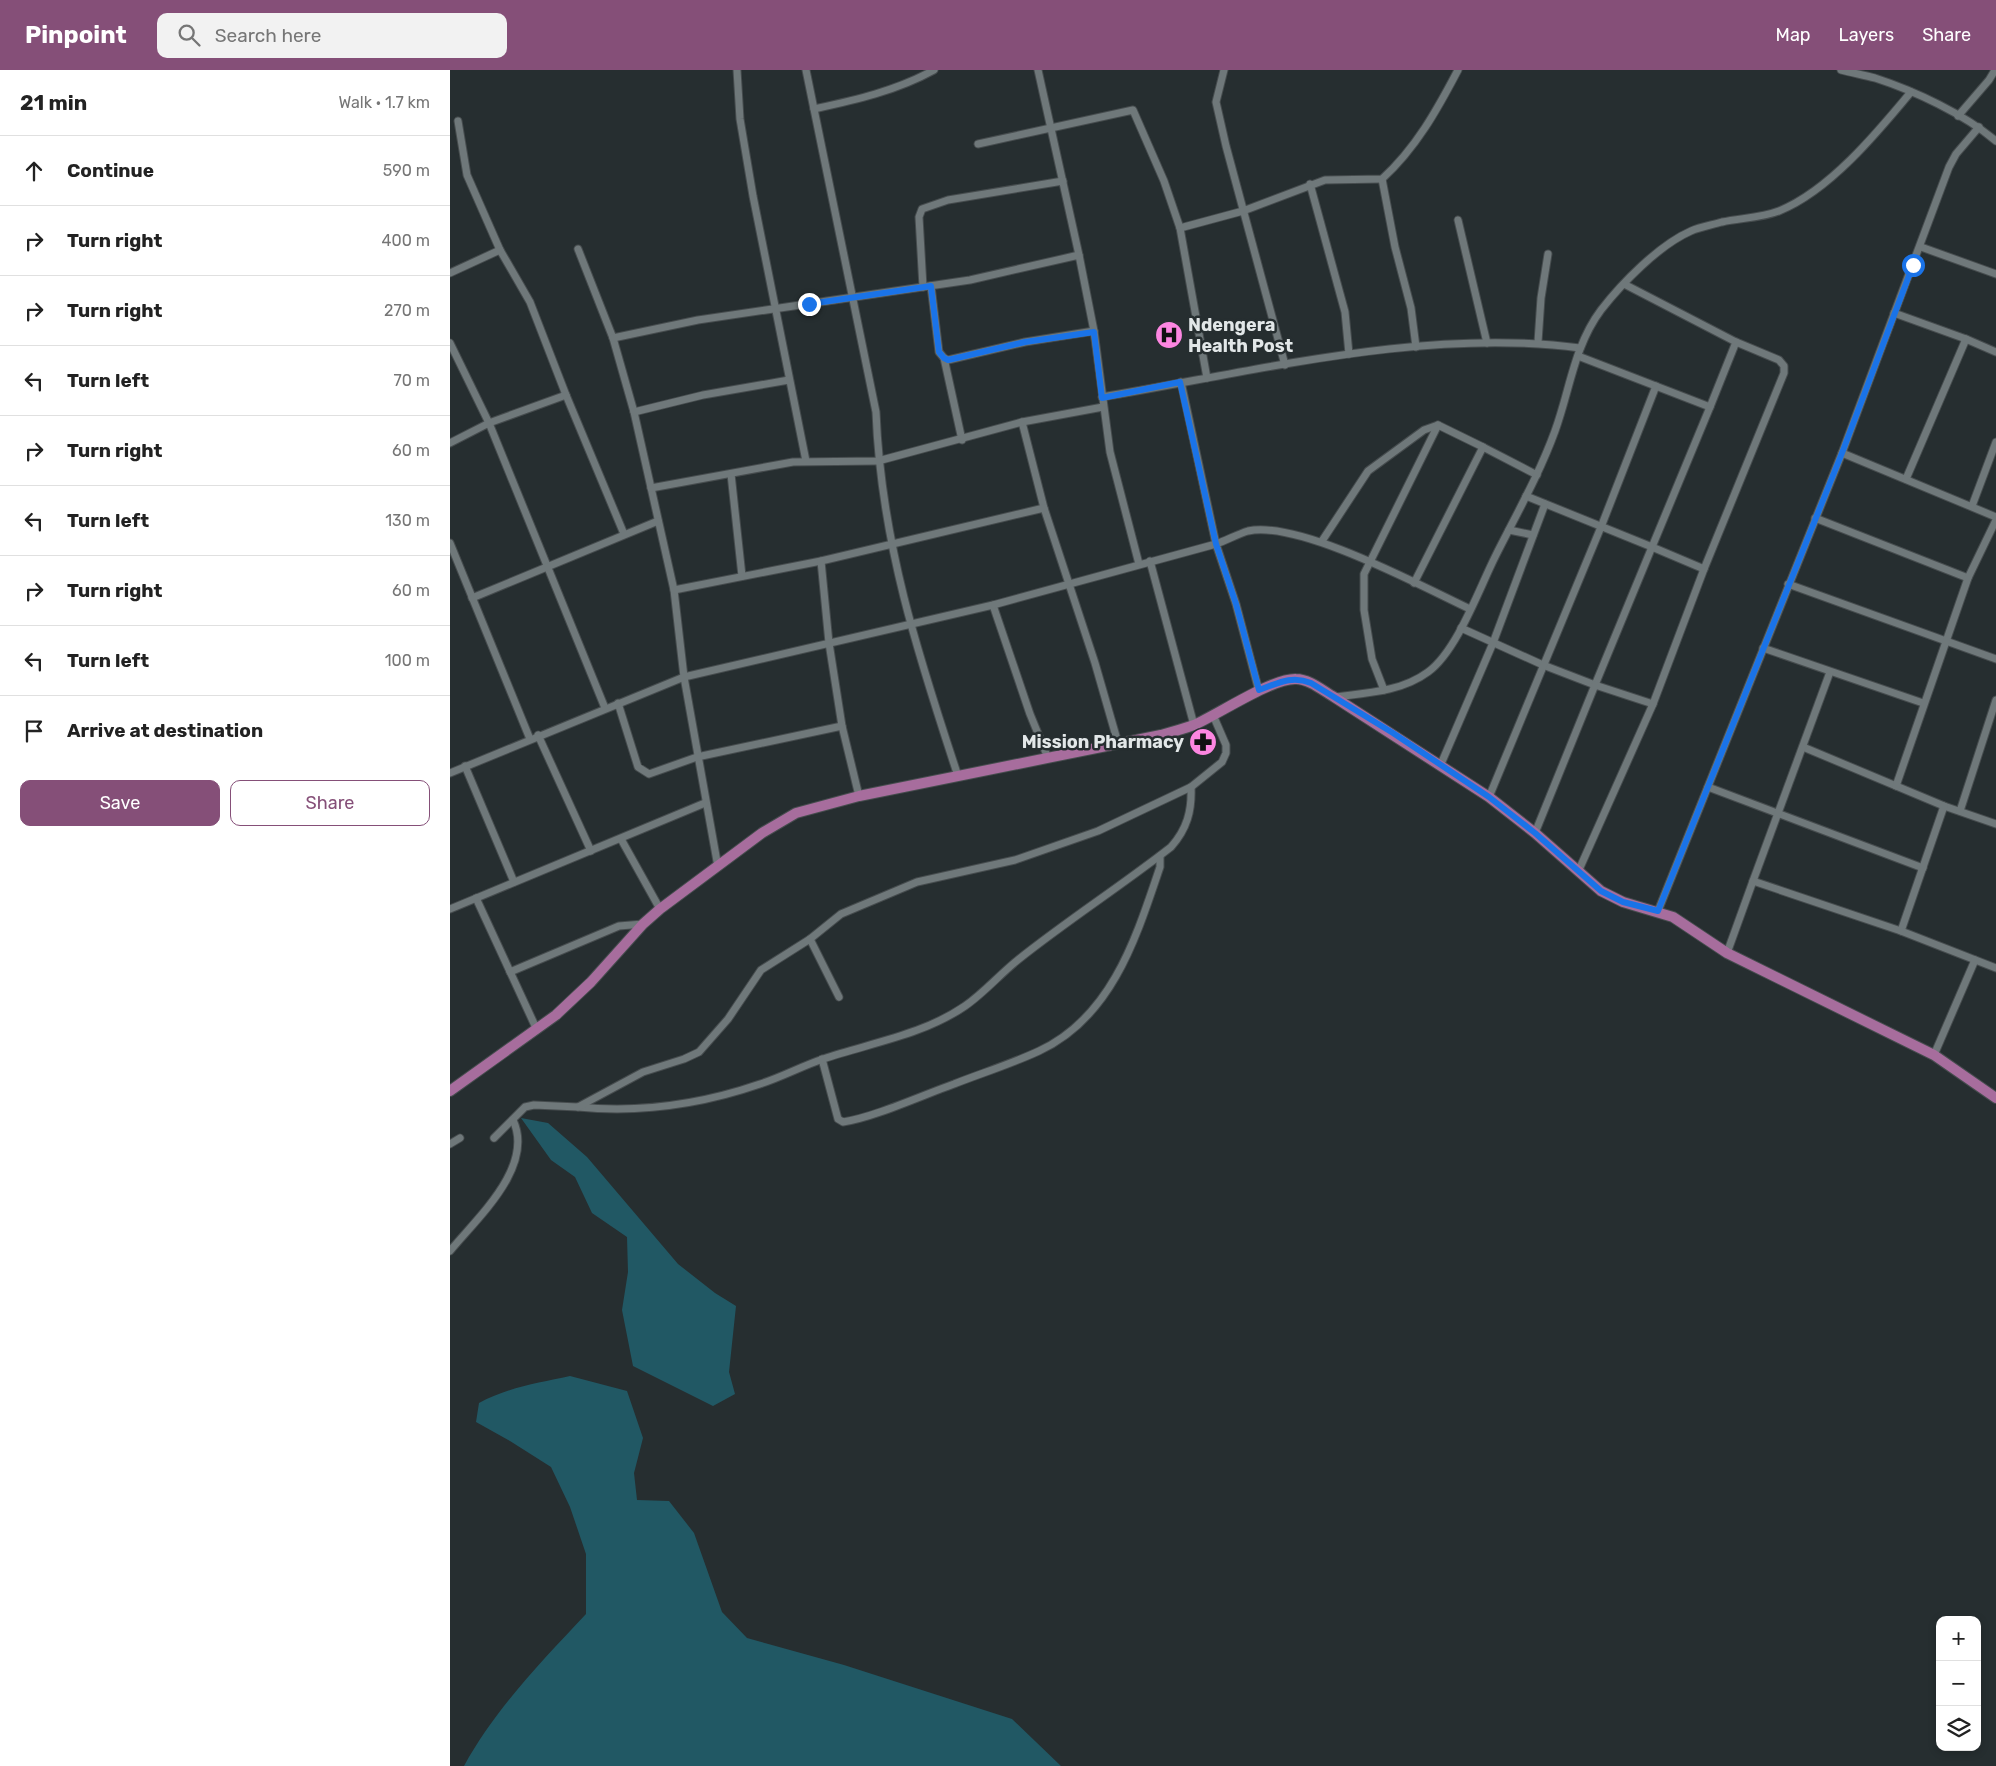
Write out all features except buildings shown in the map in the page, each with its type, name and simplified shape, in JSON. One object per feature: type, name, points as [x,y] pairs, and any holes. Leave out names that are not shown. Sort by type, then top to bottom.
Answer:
[{"type":"main road","points":[[450,1091],[556,1015],[591,982],[643,924],[660,909],[762,833],[796,813],[859,796],[1161,735],[1194,725],[1259,690],[1279,682],[1295,679],[1311,683],[1334,696],[1489,797],[1535,833],[1601,891],[1623,902],[1673,917],[1727,953],[1934,1054],[1995,1095]]},
{"type":"street","points":[[737,70],[740,119],[775,309],[806,461]]},
{"type":"street","points":[[806,70],[876,412],[878,461],[890,544],[910,623],[958,776]]},
{"type":"street","points":[[814,109],[873,96],[914,81],[934,70]]},
{"type":"street","points":[[1038,70],[1064,181],[1094,332],[1110,452],[1139,564]]},
{"type":"street","points":[[1224,70],[1216,102],[1243,211],[1285,365]]},
{"type":"street","points":[[1180,228],[1243,211],[1310,184],[1325,180],[1382,179],[1401,162],[1425,129],[1438,110],[1458,70]]},
{"type":"street","points":[[1841,70],[1875,78],[1911,92],[1979,127],[1996,141]]},
{"type":"street","points":[[1958,116],[1989,80],[1995,70]]},
{"type":"street","points":[[1334,696],[1384,690],[1414,681],[1430,670],[1442,657],[1461,628],[1538,475],[1555,430],[1580,348],[1601,310],[1624,284],[1660,250],[1691,231],[1723,222],[1778,211],[1804,197],[1865,146],[1911,92]]},
{"type":"street","points":[[978,144],[1133,110],[1164,181],[1180,228],[1207,378]]},
{"type":"street","points":[[458,121],[467,175],[500,250],[530,302],[566,395],[624,534]]},
{"type":"street","points":[[1658,911],[1842,453],[1894,313],[1921,247],[1949,168],[1956,154],[1979,127]]},
{"type":"street","points":[[1382,179],[1396,247],[1412,308],[1416,347]]},
{"type":"street","points":[[922,288],[919,217],[922,209],[948,200],[1064,181]]},
{"type":"street","points":[[1310,184],[1345,312],[1349,354]]},
{"type":"street","points":[[1458,220],[1487,343]]},
{"type":"street","points":[[1921,247],[1996,274]]},
{"type":"street","points":[[578,249],[613,338],[634,412],[674,590],[684,677],[705,803],[718,867]]},
{"type":"street","points":[[450,273],[500,250]]},
{"type":"street","points":[[1538,342],[1541,298],[1548,254]]},
{"type":"street","points":[[613,338],[698,320],[922,288],[1079,255]]},
{"type":"street","points":[[1578,872],[1653,704],[1704,569],[1784,373],[1784,366],[1780,360],[1736,342],[1624,284]]},
{"type":"street","points":[[931,286],[939,352],[944,358],[962,440]]},
{"type":"street","points":[[1894,313],[1996,352]]},
{"type":"street","points":[[944,358],[948,360],[1025,342],[1094,332]]},
{"type":"street","points":[[1906,479],[1966,339]]},
{"type":"street","points":[[1102,398],[1180,382],[1349,354],[1416,347],[1487,343],[1538,342],[1580,348]]},
{"type":"street","points":[[1535,833],[1736,342]]},
{"type":"street","points":[[450,343],[489,423],[605,708]]},
{"type":"street","points":[[1578,356],[1710,407]]},
{"type":"street","points":[[634,412],[703,395],[789,380]]},
{"type":"street","points":[[1180,382],[1216,544],[1236,604],[1259,690]]},
{"type":"street","points":[[1489,797],[1601,527],[1656,386]]},
{"type":"street","points":[[450,443],[489,423],[566,395]]},
{"type":"street","points":[[651,488],[806,461],[878,461],[962,440],[1022,422],[1103,407]]},
{"type":"street","points":[[1022,422],[1044,508],[1070,584],[1118,743]]},
{"type":"street","points":[[1322,542],[1368,471],[1424,430],[1438,425],[1538,475]]},
{"type":"street","points":[[1384,690],[1372,658],[1364,610],[1362,582],[1369,562],[1438,425]]},
{"type":"street","points":[[1972,506],[1996,442]]},
{"type":"street","points":[[1414,583],[1483,447]]},
{"type":"street","points":[[1842,453],[1972,506],[1996,519],[1968,578],[1923,703],[1896,786]]},
{"type":"street","points":[[731,474],[742,576]]},
{"type":"street","points":[[1526,496],[1704,569]]},
{"type":"street","points":[[1441,764],[1493,643],[1545,504]]},
{"type":"street","points":[[674,590],[821,561],[1044,508]]},
{"type":"street","points":[[1815,518],[1968,578]]},
{"type":"street","points":[[472,598],[658,521]]},
{"type":"street","points":[[450,773],[684,677],[993,605],[1216,544],[1248,531],[1261,530],[1322,542],[1470,609]]},
{"type":"street","points":[[1509,530],[1533,535]]},
{"type":"street","points":[[450,543],[530,739]]},
{"type":"street","points":[[821,561],[829,643],[842,726],[859,796]]},
{"type":"street","points":[[1150,561],[1194,725]]},
{"type":"street","points":[[1788,584],[1996,659]]},
{"type":"street","points":[[993,605],[1030,714],[1048,758]]},
{"type":"street","points":[[1461,628],[1543,666],[1653,704]]},
{"type":"street","points":[[1763,648],[1923,703]]},
{"type":"street","points":[[1727,953],[1830,672]]},
{"type":"street","points":[[1960,811],[1996,700]]},
{"type":"street","points":[[618,703],[638,767],[643,772],[649,774],[697,758],[842,726]]},
{"type":"street","points":[[578,1107],[643,1072],[684,1059],[699,1052],[728,1019],[762,970],[810,939],[840,914],[917,882],[1016,860],[1098,831],[1192,787],[1222,762],[1226,753],[1226,745],[1213,715]]},
{"type":"street","points":[[538,736],[591,851]]},
{"type":"street","points":[[1802,747],[1944,806],[1996,824]]},
{"type":"street","points":[[465,766],[514,882]]},
{"type":"street","points":[[494,1138],[513,1120],[521,1109],[534,1105],[608,1110],[712,1100],[762,1084],[822,1059],[892,1038],[932,1023],[965,1006],[1019,958],[1160,856],[1181,835],[1192,805],[1192,787]]},
{"type":"street","points":[[1708,787],[1923,868]]},
{"type":"street","points":[[450,909],[705,803]]},
{"type":"street","points":[[1901,931],[1944,806]]},
{"type":"street","points":[[621,839],[660,909]]},
{"type":"street","points":[[822,1059],[838,1120],[843,1122],[931,1092],[1040,1050],[1071,1030],[1098,1005],[1103,997],[1129,949],[1160,867],[1160,856]]},
{"type":"street","points":[[1753,881],[1901,931],[1996,968]]},
{"type":"street","points":[[476,898],[537,1030]]},
{"type":"street","points":[[510,972],[619,926],[643,924]]},
{"type":"street","points":[[810,939],[839,997]]},
{"type":"street","points":[[1934,1054],[1975,960]]},
{"type":"street","points":[[450,1251],[508,1181],[519,1141],[513,1120]]},
{"type":"street","points":[[450,1144],[460,1138]]},
{"type":"shaded area","points":[[521,1118],[548,1123],[587,1157],[678,1264],[715,1293],[736,1306],[729,1372],[735,1394],[713,1406],[633,1366],[622,1310],[628,1272],[627,1237],[592,1213],[575,1177],[551,1160]]},
{"type":"shaded area","points":[[570,1376],[627,1391],[643,1438],[634,1473],[637,1500],[669,1501],[694,1533],[722,1612],[747,1638],[844,1665],[1012,1719],[1061,1766],[464,1766],[490,1725],[520,1686],[586,1614],[586,1554],[570,1507],[551,1467],[476,1422],[479,1403],[512,1389]]},
{"type":"place","name":"Ndengera Health Post","points":[[1169,335]]},
{"type":"place","name":"Mission Pharmacy","points":[[1203,742]]},
{"type":"route","points":[[809,304],[931,286],[939,352],[948,360],[1025,342],[1094,332],[1102,398],[1180,382],[1216,544],[1236,604],[1259,690],[1286,680],[1295,679],[1311,683],[1393,733],[1489,797],[1535,833],[1601,891],[1623,902],[1658,911],[1842,453],[1913,265]]}]
